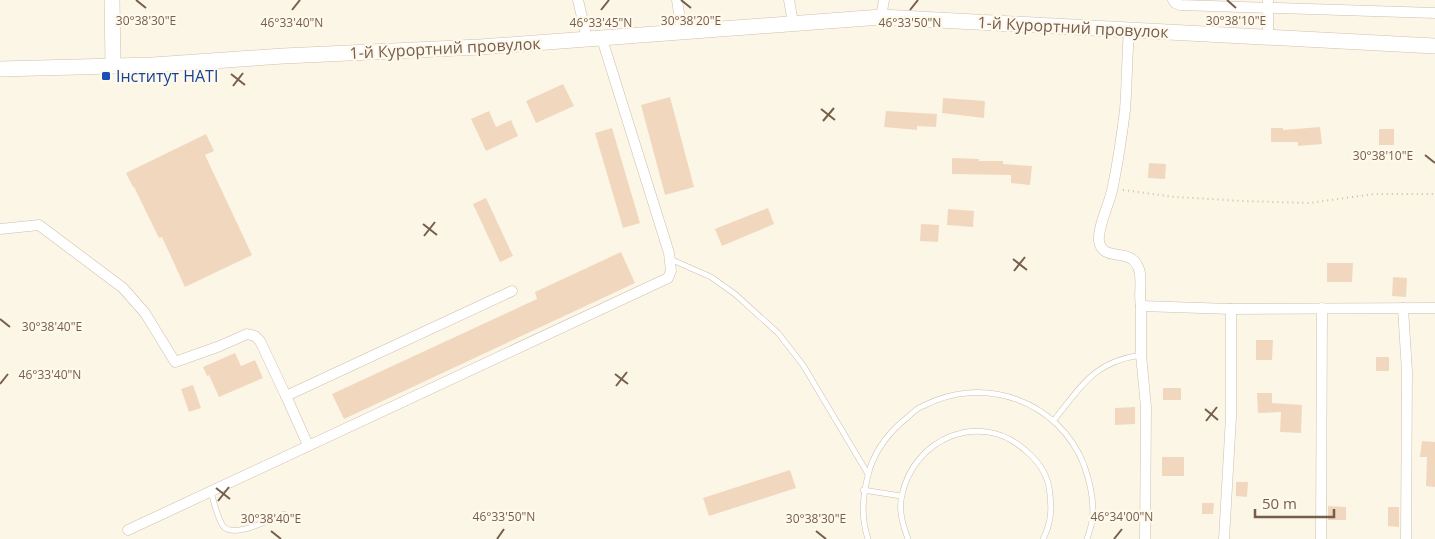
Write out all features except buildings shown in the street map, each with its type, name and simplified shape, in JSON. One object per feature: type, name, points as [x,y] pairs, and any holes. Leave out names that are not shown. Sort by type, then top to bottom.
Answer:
[{"type":"street","points":[[112,0],[113,65]]},
{"type":"street","points":[[128,530],[668,278],[671,270],[669,259],[594,39],[578,0]]},
{"type":"street","points":[[677,0],[682,32]]},
{"type":"street","points":[[789,0],[793,23]]},
{"type":"street","points":[[881,16],[884,0]]},
{"type":"street","points":[[1173,0],[1175,3],[1180,4],[1268,4],[1435,13]]},
{"type":"street","points":[[1268,4],[1268,37]]},
{"type":"street","name":"1-й Курортний провулок","points":[[0,69],[153,65],[284,56],[480,47],[881,16],[1435,46]]},
{"type":"street","points":[[1129,30],[1125,111],[1113,188],[1099,236],[1099,243],[1105,252],[1109,254],[1127,256],[1133,259],[1139,270],[1141,355],[1146,408],[1145,539]]},
{"type":"street","points":[[0,230],[39,225],[123,288],[145,313],[176,362],[247,334],[255,336],[260,341],[308,445]]},
{"type":"street","points":[[286,396],[512,291]]},
{"type":"street","points":[[1141,306],[1435,308]]},
{"type":"street","points":[[1224,539],[1231,417],[1231,308]]},
{"type":"street","points":[[1321,539],[1322,308]]},
{"type":"street","points":[[1403,308],[1407,372],[1406,539]]},
{"type":"lane","points":[[669,259],[711,277],[735,294],[778,334],[803,365],[868,474]]},
{"type":"lane","points":[[1054,420],[1086,380],[1098,369],[1118,360],[1141,355]]},
{"type":"lane","points":[[868,539],[864,527],[863,490],[874,456],[894,428],[922,406],[955,394],[990,392],[1024,401],[1054,420],[1077,449],[1091,483],[1092,520],[1087,539]]},
{"type":"lane","points":[[908,539],[902,521],[901,496],[909,472],[923,452],[944,438],[968,431],[993,432],[1016,442],[1035,458],[1047,480],[1052,504],[1048,529],[1043,539]]},
{"type":"lane","points":[[863,490],[901,496]]},
{"type":"lane","points":[[211,492],[223,526],[230,532],[238,533],[284,514]]},
{"type":"path","points":[[1113,188],[1175,197],[1309,203],[1374,194],[1435,194]]},
{"type":"place","name":"Інститут НАТІ","points":[[106,76]]}]
